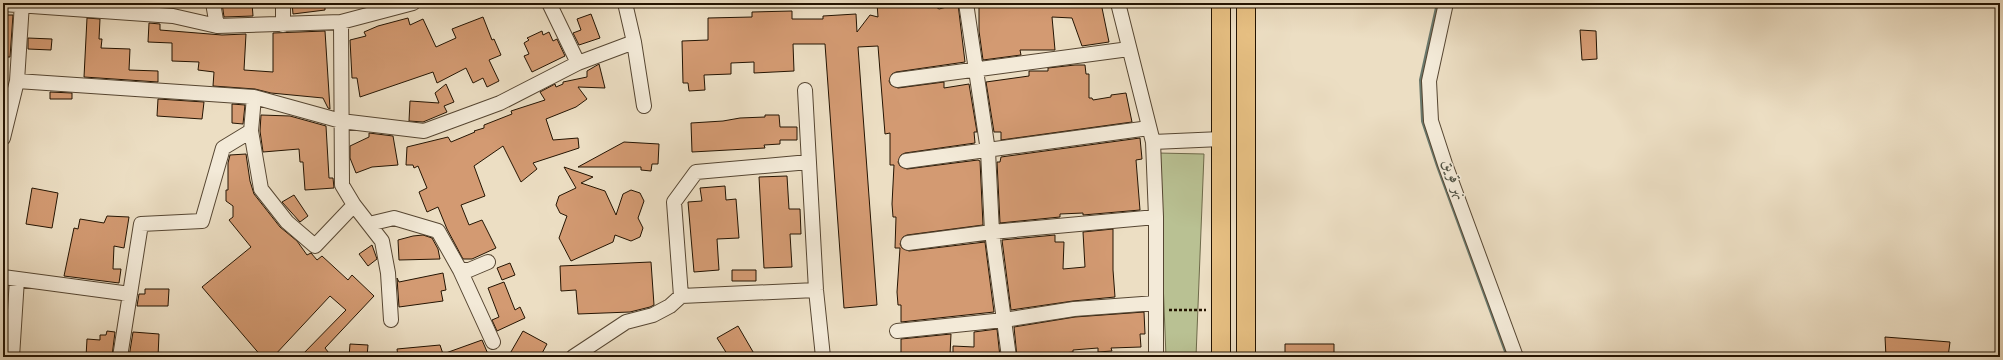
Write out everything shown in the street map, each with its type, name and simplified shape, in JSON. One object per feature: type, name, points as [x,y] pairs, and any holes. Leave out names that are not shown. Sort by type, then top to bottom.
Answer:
[{"type":"main road","points":[[1221,3],[1221,357]]},
{"type":"main road","points":[[1246,3],[1246,357]]},
{"type":"main road","points":[[1221,211],[1246,211]]},
{"type":"street","points":[[213,3],[217,26]]},
{"type":"street","points":[[283,3],[283,25]]},
{"type":"street","points":[[3,4],[22,4],[173,16],[217,26],[341,22],[413,3]]},
{"type":"street","points":[[549,3],[578,63]]},
{"type":"street","points":[[625,3],[634,42],[644,106]]},
{"type":"street","points":[[966,3],[988,151],[992,232],[1008,357]]},
{"type":"street","points":[[1118,3],[1153,142],[1156,217],[1156,357]]},
{"type":"street","points":[[1446,3],[1429,81],[1432,121],[1445,164],[1516,357]]},
{"type":"street","points":[[3,138],[17,81],[22,4]]},
{"type":"street","points":[[341,22],[342,184],[354,205],[382,242],[388,273],[391,320]]},
{"type":"street","points":[[17,81],[254,97],[341,121],[424,131],[500,103],[578,63],[634,42]]},
{"type":"street","points":[[897,80],[1129,49]]},
{"type":"street","points":[[805,90],[816,290],[823,357]]},
{"type":"street","points":[[254,97],[251,131],[260,189],[287,222],[316,246],[354,205]]},
{"type":"street","points":[[906,161],[1149,128]]},
{"type":"street","points":[[120,357],[141,224],[202,221],[223,148],[251,131]]},
{"type":"street","points":[[1153,142],[1221,139]]},
{"type":"street","points":[[681,296],[674,202],[696,172],[809,162]]},
{"type":"street","points":[[908,243],[992,232],[1156,217]]},
{"type":"street","points":[[369,224],[394,218],[438,231],[460,270],[493,342]]},
{"type":"street","points":[[460,270],[469,270],[488,262]]},
{"type":"street","points":[[3,277],[130,294]]},
{"type":"street","points":[[12,357],[17,279]]},
{"type":"street","points":[[573,357],[626,322],[653,315],[670,306],[681,296],[816,290]]},
{"type":"street","points":[[897,331],[1004,320],[1074,309],[1156,306]]},
{"type":"path","points":[[1156,306],[1221,310]]},
{"type":"green space","points":[[1158,153],[1204,154],[1196,357],[1166,357]]},
{"type":"building","points":[[222,3],[252,3],[253,16],[224,17]]},
{"type":"building","points":[[292,3],[325,3],[325,10],[293,14]]},
{"type":"building","points":[[877,3],[928,5],[930,3],[939,9],[958,4],[965,62],[896,72],[892,74],[889,81],[891,85],[898,88],[944,82],[944,88],[969,84],[977,132],[974,132],[975,143],[905,153],[901,155],[898,162],[900,166],[907,169],[978,160],[980,161],[983,225],[907,235],[903,237],[900,244],[902,248],[909,251],[985,242],[994,312],[901,322],[901,305],[898,305],[897,292],[900,248],[895,248],[896,217],[893,217],[892,204],[894,165],[890,165],[890,133],[885,134],[878,46],[858,47],[877,305],[844,308],[825,44],[793,44],[794,71],[754,73],[754,62],[731,63],[731,74],[704,75],[705,90],[689,91],[688,83],[683,83],[682,41],[708,40],[708,18],[752,17],[752,12],[792,11],[792,19],[823,19],[823,16],[856,14],[857,32],[870,15],[878,17]]},
{"type":"building","points":[[979,3],[1101,3],[1109,42],[1082,46],[1072,18],[1052,17],[1055,50],[1020,50],[1021,55],[983,60],[979,31]]},
{"type":"building","points":[[591,14],[600,38],[579,45],[573,33],[581,30],[577,19]]},
{"type":"building","points":[[3,15],[13,15],[10,57],[3,57]]},
{"type":"building","points":[[483,17],[492,40],[494,39],[501,55],[489,60],[499,81],[487,87],[483,78],[473,83],[466,68],[437,83],[433,72],[360,97],[357,78],[352,78],[350,40],[366,36],[364,32],[378,26],[408,18],[410,25],[423,19],[436,47],[456,38],[452,29]]},
{"type":"building","points":[[87,18],[100,19],[99,39],[102,39],[101,48],[130,49],[129,70],[158,71],[158,82],[84,77]]},
{"type":"building","points":[[149,23],[160,24],[160,30],[222,35],[246,34],[244,70],[273,72],[273,33],[325,31],[330,109],[323,98],[271,93],[255,89],[213,86],[214,72],[198,70],[199,62],[172,61],[172,43],[148,42]]},
{"type":"building","points":[[1580,30],[1596,31],[1597,59],[1582,60]]},
{"type":"building","points":[[542,31],[543,35],[549,32],[553,41],[557,39],[565,56],[532,72],[524,56],[529,54],[524,43],[529,40],[527,38]]},
{"type":"building","points":[[28,38],[52,39],[51,50],[28,49]]},
{"type":"building","points":[[599,64],[605,88],[578,87],[587,99],[576,107],[546,119],[553,140],[578,138],[579,148],[533,163],[537,169],[521,182],[503,146],[474,166],[485,196],[461,205],[469,225],[482,220],[496,248],[472,259],[463,259],[447,229],[438,207],[427,212],[419,192],[427,188],[418,166],[414,168],[413,165],[406,165],[407,147],[448,137],[451,142],[475,132],[474,131],[484,128],[484,125],[512,114],[511,111],[545,100],[540,92],[555,84],[556,87],[563,84],[563,82],[587,77],[587,71]]},
{"type":"building","points":[[1085,65],[1086,74],[1089,74],[1089,98],[1092,98],[1093,100],[1126,93],[1132,122],[1001,140],[1001,132],[994,132],[986,82],[1029,76],[1029,71],[1048,71],[1048,68]]},
{"type":"building","points":[[446,84],[454,102],[444,106],[447,112],[423,122],[409,121],[410,101],[439,103],[435,93]]},
{"type":"building","points":[[50,92],[72,93],[72,99],[50,99]]},
{"type":"building","points":[[158,99],[204,102],[202,119],[157,116]]},
{"type":"building","points":[[232,104],[245,105],[243,124],[232,123]]},
{"type":"building","points":[[261,115],[290,116],[326,126],[329,178],[333,178],[334,188],[305,190],[303,162],[300,162],[299,149],[263,152],[260,131]]},
{"type":"building","points":[[765,115],[779,115],[780,127],[797,127],[797,140],[780,140],[780,144],[764,145],[765,148],[692,152],[691,123],[765,117]]},
{"type":"building","points":[[369,133],[393,136],[398,165],[372,167],[356,173],[350,158],[350,146],[369,137]]},
{"type":"building","points":[[1140,138],[1142,159],[1136,160],[1140,210],[1083,215],[1083,213],[1060,214],[1060,217],[1000,223],[997,162],[1000,162],[1001,157]]},
{"type":"building","points":[[624,142],[659,144],[658,164],[652,164],[651,171],[641,170],[641,167],[578,167]]},
{"type":"building","points":[[246,154],[250,181],[254,194],[280,227],[297,241],[307,255],[311,253],[317,260],[322,256],[348,280],[352,275],[374,296],[325,348],[332,357],[300,357],[346,310],[330,296],[273,357],[262,357],[202,287],[251,247],[229,220],[233,217],[233,206],[226,201],[226,190],[228,190],[228,163],[230,155]]},
{"type":"building","points":[[564,167],[593,177],[581,183],[605,191],[616,215],[623,194],[631,190],[640,193],[644,201],[638,218],[643,228],[640,237],[631,241],[615,235],[613,242],[571,261],[559,238],[567,216],[560,213],[556,205],[559,196],[576,188]]},
{"type":"building","points":[[787,176],[789,209],[800,209],[801,234],[790,234],[792,267],[764,268],[759,177]]},
{"type":"building","points":[[725,186],[726,200],[736,199],[739,238],[717,239],[719,270],[694,272],[688,202],[702,201],[700,188]]},
{"type":"building","points":[[32,188],[58,193],[52,228],[26,224]]},
{"type":"building","points":[[294,195],[308,216],[300,222],[282,202]]},
{"type":"building","points":[[107,216],[129,217],[124,248],[114,246],[113,269],[121,269],[119,283],[64,276],[74,228],[78,229],[80,219],[104,223]]},
{"type":"building","points":[[1113,229],[1113,270],[1115,297],[1073,301],[1011,310],[1002,240],[1055,235],[1055,242],[1064,242],[1063,269],[1085,267],[1083,232]]},
{"type":"building","points":[[423,235],[432,238],[438,249],[440,259],[399,260],[398,240]]},
{"type":"building","points":[[372,245],[377,259],[368,266],[359,254]]},
{"type":"building","points":[[651,262],[654,305],[650,307],[630,312],[578,314],[576,290],[561,291],[560,266]]},
{"type":"building","points":[[510,263],[515,275],[502,280],[497,268]]},
{"type":"building","points":[[732,270],[756,270],[756,281],[732,281]]},
{"type":"building","points":[[443,273],[446,290],[441,291],[443,301],[399,307],[397,278],[399,282]]},
{"type":"building","points":[[504,282],[515,310],[520,307],[525,318],[497,331],[492,320],[499,317],[488,288]]},
{"type":"building","points":[[145,289],[169,289],[168,306],[137,306],[139,294],[145,294]]},
{"type":"building","points":[[1144,312],[1145,334],[1140,334],[1141,347],[1111,348],[1112,351],[1098,352],[1098,348],[1073,350],[1073,352],[1064,353],[1064,357],[1017,357],[1014,327],[1075,317]]},
{"type":"building","points":[[738,326],[756,357],[729,357],[717,338]]},
{"type":"building","points":[[997,329],[1000,357],[953,357],[953,346],[974,347],[974,332]]},
{"type":"building","points":[[107,331],[115,332],[112,356],[86,357],[87,339],[100,340],[100,335],[106,335]]},
{"type":"building","points":[[523,331],[547,344],[540,357],[508,357]]},
{"type":"building","points":[[133,332],[159,334],[158,357],[129,357]]},
{"type":"building","points":[[951,334],[950,355],[901,357],[901,339]]},
{"type":"building","points":[[1885,337],[1950,342],[1948,357],[1886,357]]},
{"type":"building","points":[[482,340],[488,354],[480,357],[398,357],[397,349],[440,345],[443,354]]},
{"type":"building","points":[[350,344],[368,345],[367,357],[349,357]]},
{"type":"building","points":[[1285,344],[1334,344],[1334,357],[1285,357]]},
{"type":"waterway","name":"نهر قويق","points":[[1438,3],[1421,80],[1423,121],[1508,357]]}]
